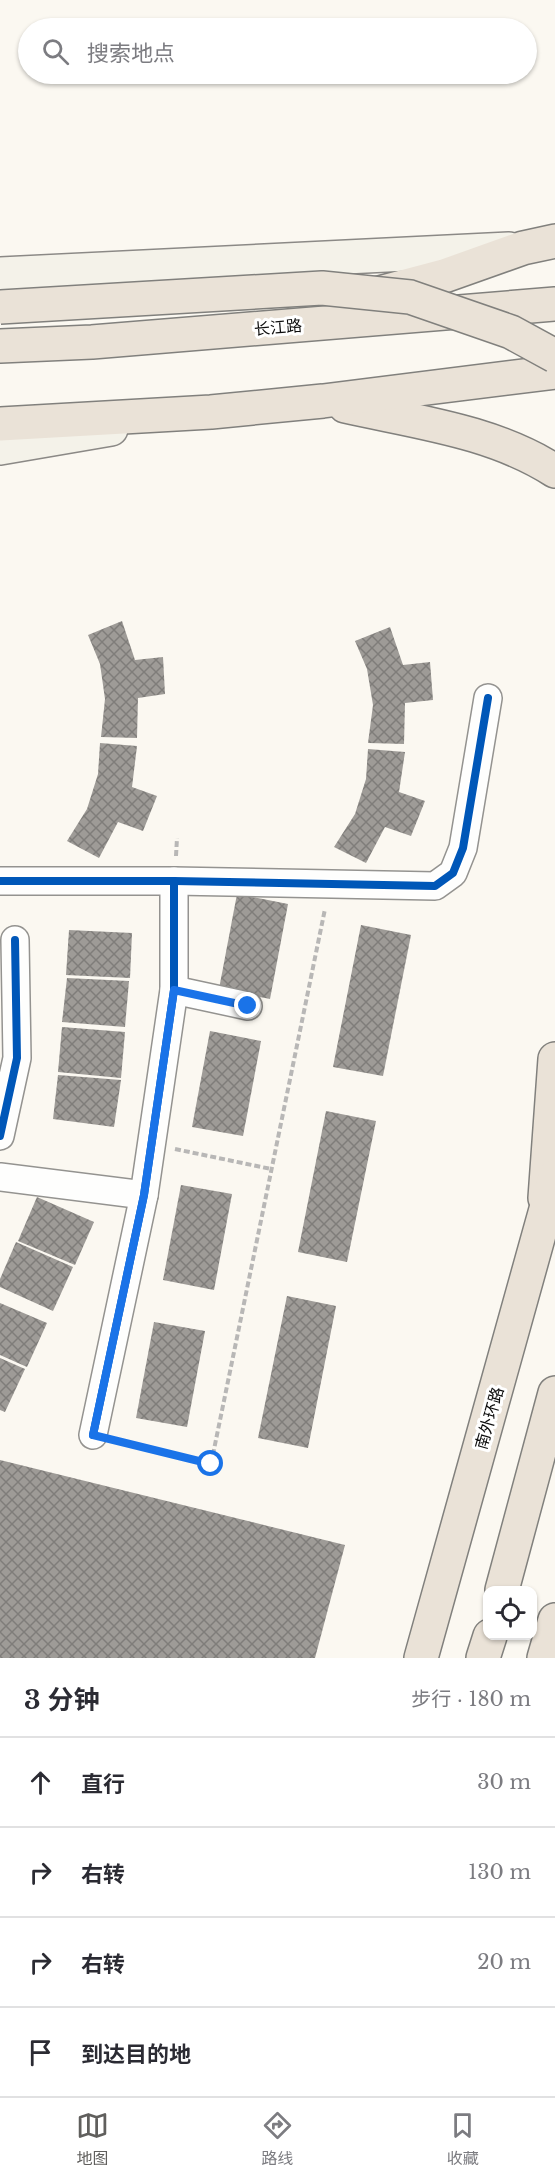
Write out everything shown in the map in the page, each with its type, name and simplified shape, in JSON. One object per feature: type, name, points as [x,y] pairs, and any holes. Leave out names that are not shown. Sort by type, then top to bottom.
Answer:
[{"type":"highway","points":[[235,331],[444,276],[523,248],[555,240]]},
{"type":"highway","points":[[0,306],[322,288],[410,297],[510,332],[555,356]]},
{"type":"highway","name":"长江路","points":[[0,346],[92,342],[555,304]]},
{"type":"highway","points":[[0,423],[211,412],[323,401],[555,372]]},
{"type":"highway","points":[[323,401],[476,435],[532,456],[555,471]]},
{"type":"highway","points":[[543,1222],[555,1059]]},
{"type":"highway","name":"南外环路","points":[[421,1658],[555,1177]]},
{"type":"highway","points":[[503,1586],[555,1393]]},
{"type":"highway","points":[[544,1658],[555,1620]]},
{"type":"highway","points":[[483,1658],[488,1640]]},
{"type":"main road","points":[[0,274],[523,248],[555,253]]},
{"type":"main road","points":[[0,448],[211,412]]},
{"type":"street","points":[[0,881],[174,881],[435,886],[453,873],[463,848],[488,698]]},
{"type":"street","points":[[93,1435],[144,1195],[174,990],[174,881]]},
{"type":"street","points":[[0,1136],[17,1058],[15,940]]},
{"type":"street","points":[[174,990],[248,1006]]},
{"type":"street","points":[[0,1177],[144,1195]]},
{"type":"path","points":[[93,1435],[211,1464],[330,885]]},
{"type":"path","points":[[151,1144],[271,1169]]},
{"type":"building","points":[[122,621],[135,660],[163,657],[165,694],[138,698],[137,738],[101,737],[105,699],[100,664],[88,635]]},
{"type":"building","points":[[390,627],[403,665],[430,662],[433,700],[405,703],[404,744],[368,743],[373,705],[367,669],[355,641]]},
{"type":"building","points":[[100,743],[137,746],[132,787],[157,796],[143,831],[118,822],[99,858],[67,841],[87,809],[98,774]]},
{"type":"building","points":[[368,749],[405,752],[399,792],[425,801],[411,836],[385,827],[366,863],[334,847],[355,814],[366,779]]},
{"type":"building","points":[[237,894],[288,904],[270,999],[219,989]]},
{"type":"building","points":[[361,925],[411,935],[383,1076],[333,1067]]},
{"type":"building","points":[[69,930],[132,933],[130,978],[66,975]]},
{"type":"building","points":[[67,978],[129,981],[125,1027],[62,1022]]},
{"type":"building","points":[[62,1027],[125,1032],[121,1078],[58,1072]]},
{"type":"building","points":[[210,1031],[261,1041],[243,1136],[192,1127]]},
{"type":"building","points":[[58,1075],[121,1080],[114,1127],[53,1119]]},
{"type":"building","points":[[326,1111],[376,1121],[347,1262],[298,1252]]},
{"type":"building","points":[[181,1185],[232,1194],[214,1290],[163,1280]]},
{"type":"building","points":[[37,1197],[94,1222],[75,1265],[18,1241]]},
{"type":"building","points":[[16,1242],[73,1267],[53,1311],[0,1287],[0,1279]]},
{"type":"building","points":[[287,1296],[336,1306],[308,1448],[258,1438]]},
{"type":"building","points":[[0,1303],[47,1323],[27,1367],[0,1355]]},
{"type":"building","points":[[154,1322],[205,1331],[187,1427],[136,1418]]},
{"type":"building","points":[[0,1358],[25,1369],[5,1412],[0,1410]]},
{"type":"building","points":[[0,1460],[345,1545],[315,1658],[0,1658]]},
{"type":"cycle path","points":[[0,881],[174,881],[435,886],[453,873],[463,848],[488,698]]},
{"type":"cycle path","points":[[93,1435],[144,1195],[174,990],[174,881]]},
{"type":"cycle path","points":[[0,1136],[17,1058],[15,940]]},
{"type":"route","points":[[211,1464],[93,1435],[144,1195],[174,990],[248,1006]]}]
